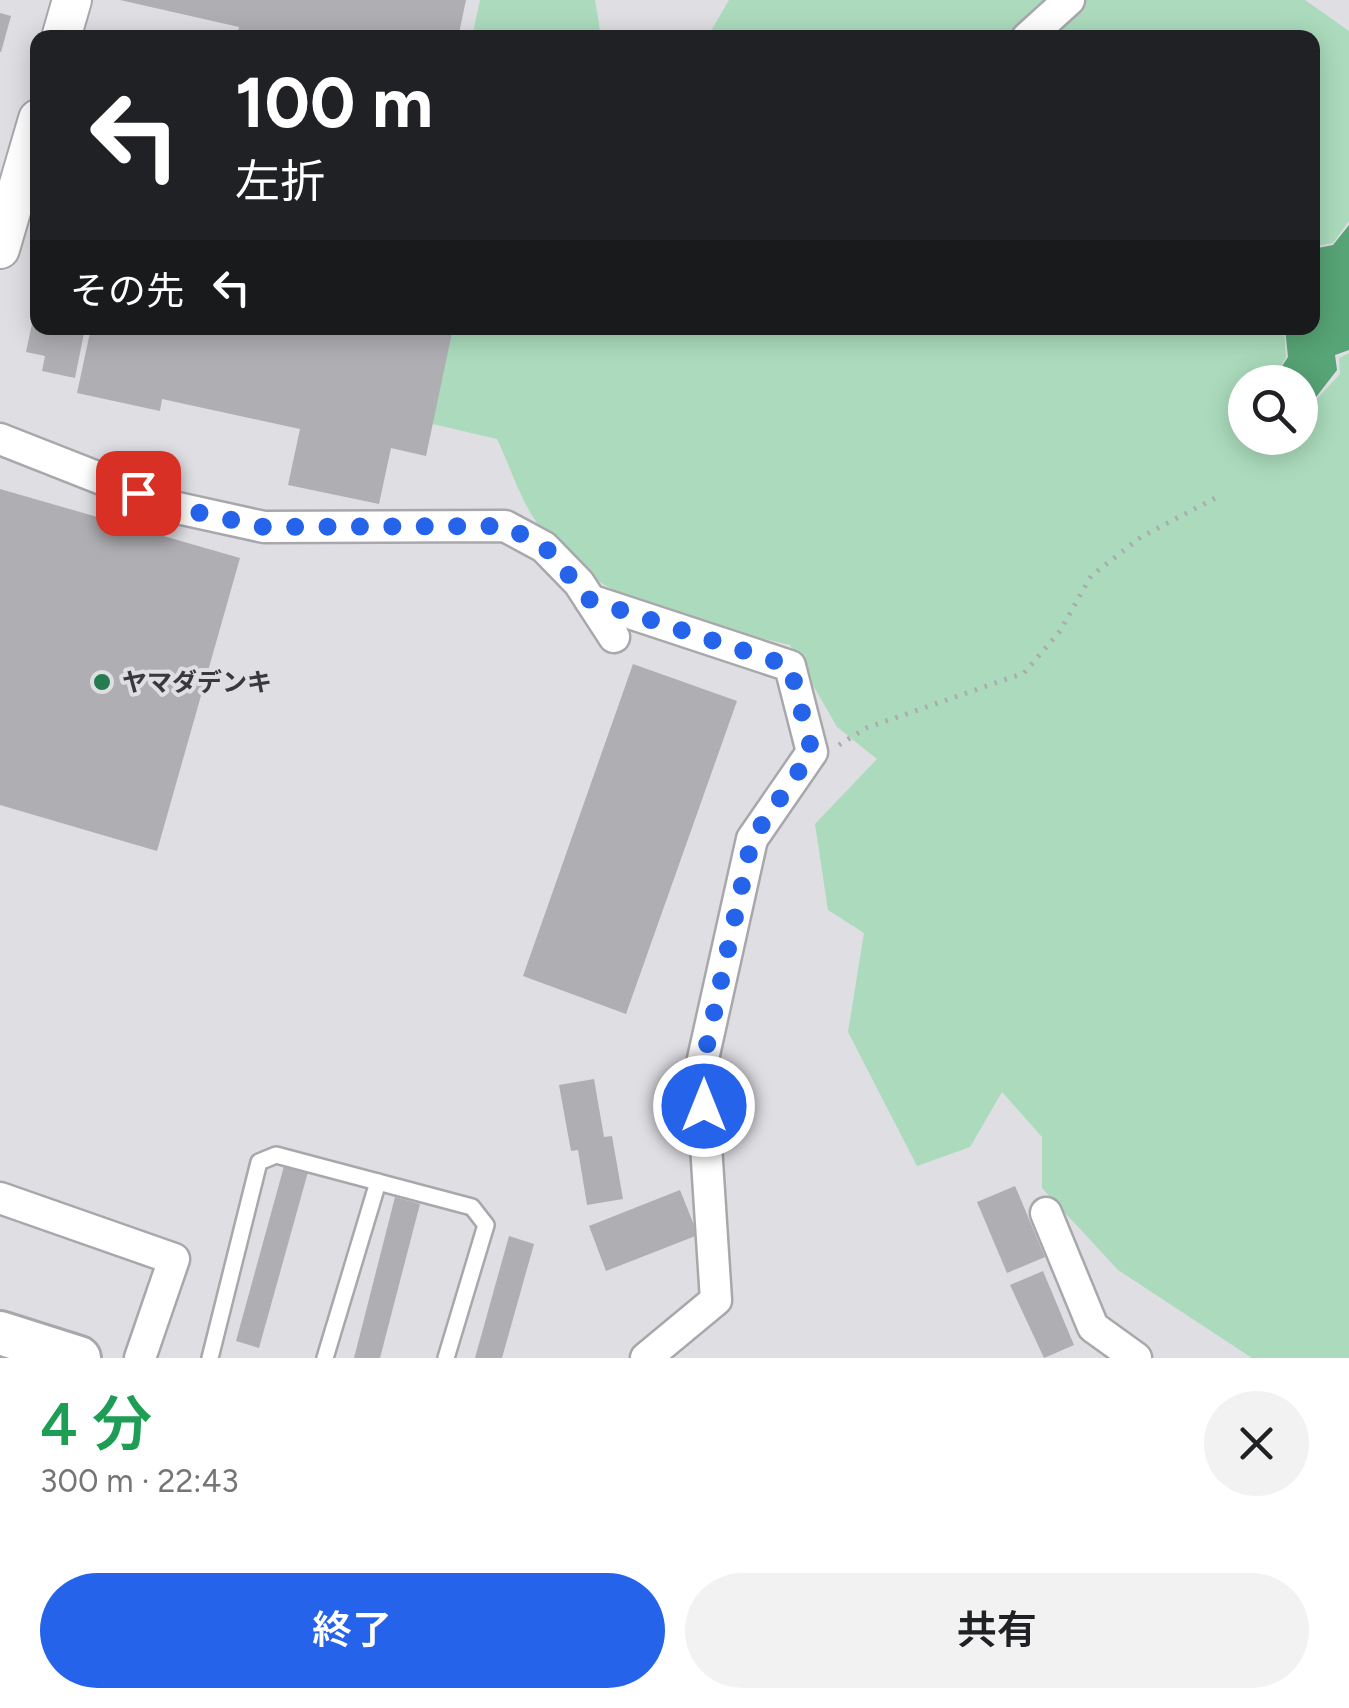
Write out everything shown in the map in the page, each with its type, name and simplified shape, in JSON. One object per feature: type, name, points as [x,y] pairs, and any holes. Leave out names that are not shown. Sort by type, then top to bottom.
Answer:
[{"type":"main road","points":[[0,1333],[80,1358]]},
{"type":"street","points":[[63,30],[72,0]]},
{"type":"street","points":[[1036,30],[1068,0]]},
{"type":"street","points":[[0,249],[30,146]]},
{"type":"street","points":[[0,438],[173,507],[264,527],[505,526],[544,546],[590,600],[614,637]]},
{"type":"street","points":[[590,600],[790,666],[812,752],[752,839],[702,1068],[716,1300],[646,1358]]},
{"type":"street","points":[[0,1198],[174,1259],[140,1358]]},
{"type":"street","points":[[1046,1213],[1093,1327],[1136,1358]]},
{"type":"lane","points":[[210,1358],[259,1162],[276,1154],[472,1207],[486,1225],[446,1358]]},
{"type":"lane","points":[[325,1358],[378,1182]]},
{"type":"path","points":[[866,728],[1024,674],[1060,631],[1092,576],[1141,537],[1221,494]]},
{"type":"shaded area","points":[[480,0],[595,0],[600,30],[474,30]]},
{"type":"shaded area","points":[[729,0],[1053,0],[1017,30],[712,30]]},
{"type":"shaded area","points":[[1085,0],[1305,0],[1349,31],[1349,221],[1333,243],[1320,246],[1320,30],[1053,30]]},
{"type":"shaded area","points":[[1349,225],[1349,350],[1335,355],[1337,370],[1318,395],[1318,365],[1283,365],[1288,357],[1286,335],[1320,335],[1320,248],[1333,245]]},
{"type":"shaded area","points":[[441,335],[1284,335],[1286,357],[1282,365],[1228,365],[1228,455],[1318,455],[1318,398],[1340,374],[1339,358],[1349,353],[1349,1358],[1252,1358],[1118,1270],[1042,1188],[1042,1137],[1002,1092],[970,1147],[917,1166],[848,1032],[864,933],[828,910],[815,824],[877,759],[837,727],[790,645],[650,606],[587,574],[560,551],[537,523],[497,439],[424,422]]},
{"type":"building","points":[[120,0],[466,0],[460,30],[238,30],[239,27]]},
{"type":"building","points":[[0,13],[11,16],[1,52],[0,52]]},
{"type":"building","points":[[30,333],[84,335],[75,378],[42,371],[45,356],[26,352]]},
{"type":"building","points":[[89,335],[452,335],[426,456],[391,448],[379,504],[288,485],[300,429],[162,399],[160,411],[77,393]]},
{"type":"building","name":"ヤマダデンキ","points":[[0,489],[240,558],[157,851],[0,805]]},
{"type":"building","points":[[633,664],[737,701],[626,1014],[523,976]]},
{"type":"building","points":[[594,1079],[604,1137],[612,1136],[623,1199],[587,1205],[578,1150],[571,1151],[559,1085]]},
{"type":"building","points":[[284,1166],[308,1172],[259,1348],[236,1341]]},
{"type":"building","points":[[1015,1186],[1045,1257],[1007,1273],[977,1202]]},
{"type":"building","points":[[680,1190],[698,1235],[606,1271],[589,1226]]},
{"type":"building","points":[[395,1197],[420,1204],[380,1358],[354,1358]]},
{"type":"building","points":[[509,1236],[534,1244],[502,1358],[475,1358]]},
{"type":"building","points":[[1043,1271],[1074,1345],[1044,1358],[1010,1285]]},
{"type":"place","name":"ヤマダデンキ","points":[[102,682]]},
{"type":"route","points":[[138,493],[173,507],[264,527],[505,526],[544,546],[590,600],[790,666],[812,752],[752,839],[702,1068],[704,1106]]}]
